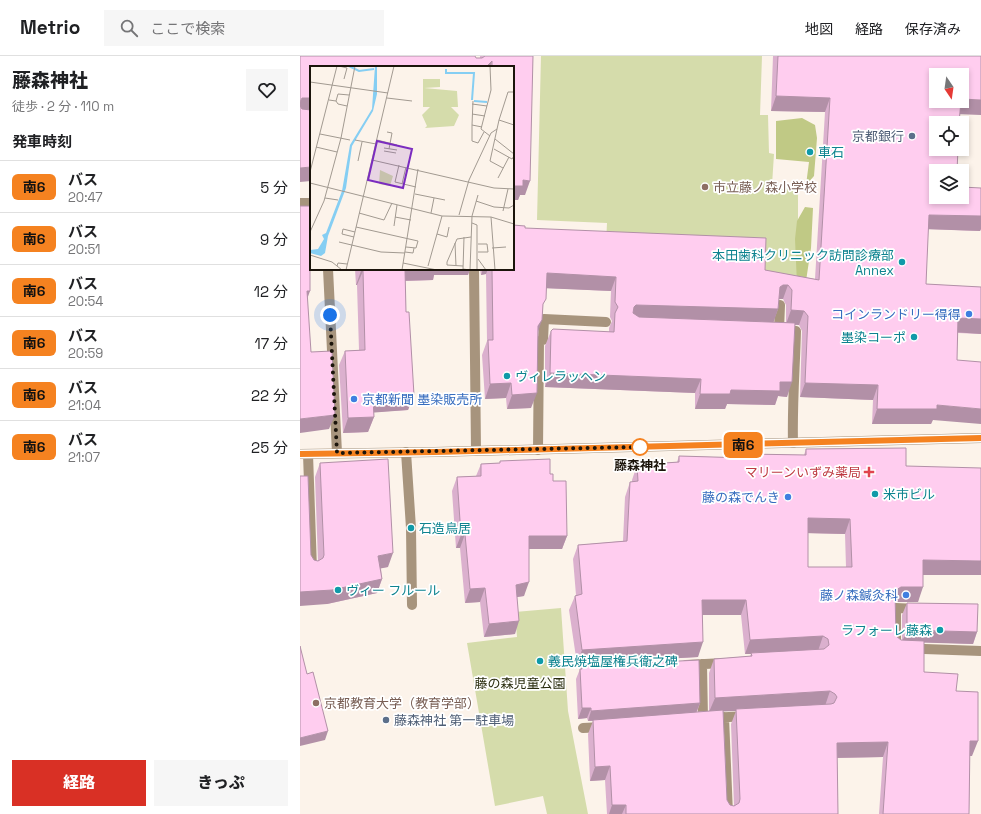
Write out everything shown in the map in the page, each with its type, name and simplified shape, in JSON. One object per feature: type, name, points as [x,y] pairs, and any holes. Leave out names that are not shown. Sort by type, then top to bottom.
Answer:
[{"type":"street","points":[[328,270],[337,453]]},
{"type":"street","points":[[474,270],[476,451]]},
{"type":"street","points":[[780,305],[775,330],[796,330],[795,382],[792,402],[793,443]]},
{"type":"street","points":[[538,450],[539,341],[543,340],[544,319],[606,322]]},
{"type":"street","points":[[312,569],[304,454],[538,450],[981,438]]},
{"type":"street","points":[[406,452],[411,528],[412,605]]},
{"type":"street","points":[[927,609],[896,608],[896,648],[981,651]]},
{"type":"street","points":[[672,666],[733,662]]},
{"type":"street","points":[[702,664],[699,719],[755,716]]},
{"type":"street","points":[[724,717],[728,814]]},
{"type":"street","points":[[583,728],[613,726]]},
{"type":"green space","points":[[541,56],[762,56],[760,115],[768,115],[769,153],[774,154],[772,185],[798,185],[798,289],[606,243],[607,223],[537,220]]},
{"type":"green space","points":[[802,118],[815,125],[817,138],[814,176],[806,185],[809,162],[776,159],[776,121]]},
{"type":"green space","points":[[805,207],[813,208],[811,248],[806,281],[797,284],[795,239],[797,221]]},
{"type":"green space","name":"藤の森児童公園","points":[[561,608],[568,711],[588,814],[547,814],[543,796],[495,806],[467,643],[517,637],[515,612]]},
{"type":"building","points":[[300,56],[475,56],[476,58],[482,58],[485,56],[533,56],[530,181],[523,180],[523,186],[514,186],[514,66],[492,66],[492,61],[487,66],[310,66],[310,98],[302,98],[300,102]]},
{"type":"building","points":[[778,56],[981,56],[981,100],[969,99],[969,68],[929,68],[929,108],[960,108],[960,116],[929,116],[929,156],[958,156],[957,164],[929,164],[929,204],[969,204],[969,187],[981,188],[981,216],[929,215],[926,284],[981,287],[981,319],[958,318],[957,360],[981,362],[981,409],[937,405],[937,409],[877,409],[878,385],[805,383],[808,316],[804,311],[791,310],[792,290],[788,285],[783,285],[780,287],[778,309],[636,305],[633,313],[639,317],[795,323],[792,382],[780,382],[780,391],[731,390],[730,394],[700,394],[701,379],[550,373],[551,331],[553,329],[614,332],[615,313],[618,307],[615,302],[616,277],[547,273],[546,299],[543,304],[542,320],[538,326],[537,393],[512,395],[511,383],[490,384],[488,340],[493,340],[492,270],[514,270],[514,225],[525,226],[525,228],[766,238],[765,270],[819,280],[830,98],[776,96]]},
{"type":"building","points":[[300,106],[302,109],[310,110],[310,167],[300,168]]},
{"type":"building","points":[[300,206],[310,206],[310,291],[307,291],[311,352],[332,351],[335,415],[300,419]]},
{"type":"building","points":[[405,270],[406,312],[409,312],[414,395],[373,398],[374,417],[348,418],[345,351],[365,350],[363,271],[361,271]]},
{"type":"building","points":[[906,448],[906,466],[981,468],[981,561],[923,560],[923,587],[901,587],[896,590],[895,593],[896,636],[901,640],[924,641],[924,672],[958,674],[956,691],[978,692],[978,741],[970,741],[969,814],[883,814],[888,742],[837,743],[838,814],[626,814],[626,805],[612,805],[610,766],[595,767],[593,720],[723,710],[727,800],[730,805],[734,806],[739,803],[740,799],[736,709],[831,704],[834,703],[837,697],[830,691],[715,698],[714,659],[752,656],[751,653],[824,649],[829,645],[828,639],[823,636],[750,640],[746,600],[702,600],[703,642],[582,650],[575,596],[582,594],[578,545],[627,541],[630,482],[638,481],[637,465],[679,462],[679,456],[747,458],[747,454],[806,455],[806,449]],"holes":[[[808,518],[850,519],[852,567],[808,567]]]},
{"type":"building","points":[[388,459],[393,553],[378,556],[382,579],[332,590],[300,592],[300,476],[308,476],[311,555],[314,560],[318,561],[323,558],[324,555],[320,463]]},
{"type":"building","points":[[550,459],[550,474],[553,474],[553,481],[566,481],[567,536],[529,536],[529,582],[516,585],[519,621],[489,624],[485,588],[470,589],[465,534],[461,535],[457,477],[481,476],[481,464],[500,463],[500,461]]},
{"type":"building","points":[[907,603],[978,604],[977,632],[907,630]]},
{"type":"building","points":[[300,646],[307,674],[313,672],[328,731],[300,738]]},
{"type":"building","points":[[699,660],[700,703],[591,711],[591,708],[582,708],[580,669],[582,669],[582,666]]},
{"type":"bus line","name":"南6","points":[[300,454],[981,438]]},
{"type":"place","name":"京都銀行","points":[[912,136]]},
{"type":"place","name":"車石","points":[[810,152]]},
{"type":"place","name":"市立藤ノ森小学校","points":[[705,187]]},
{"type":"place","name":"本田歯科クリニック訪問診療部 Annex","points":[[902,262]]},
{"type":"place","name":"コインランドリー得得","points":[[969,314]]},
{"type":"place","name":"墨染コーポ","points":[[914,337]]},
{"type":"place","name":"ヴィレラッヘン","points":[[507,376]]},
{"type":"place","name":"京都新聞 墨染販売所","points":[[354,399]]},
{"type":"place","name":"藤森神社","points":[[640,447]]},
{"type":"place","name":"マリーンいずみ薬局","points":[[869,472]]},
{"type":"place","name":"米市ビル","points":[[875,494]]},
{"type":"place","name":"藤の森でんき","points":[[788,497]]},
{"type":"place","name":"石造鳥居","points":[[411,528]]},
{"type":"place","name":"ヴィー フルール","points":[[338,590]]},
{"type":"place","name":"藤ノ森鍼灸科","points":[[906,595]]},
{"type":"place","name":"ラフォーレ藤森","points":[[940,630]]},
{"type":"place","name":"義民焼塩屋権兵衛之碑","points":[[540,661]]},
{"type":"place","name":"京都教育大学（教育学部）","points":[[316,703]]},
{"type":"place","name":"藤森神社 第一駐車場","points":[[386,720]]},
{"type":"route","points":[[330,315],[337,453],[640,447]]}]
